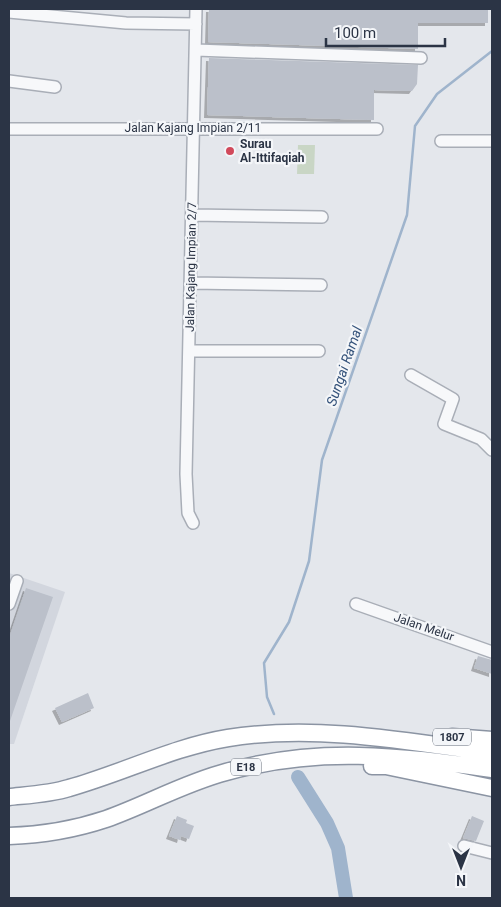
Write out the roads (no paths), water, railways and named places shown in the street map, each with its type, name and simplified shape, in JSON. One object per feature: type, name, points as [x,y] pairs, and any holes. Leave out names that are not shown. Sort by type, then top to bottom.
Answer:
[{"type":"highway","points":[[9,797],[67,789],[178,750],[228,738],[272,734],[340,734],[492,753]]},
{"type":"highway","name":"1807","points":[[413,742],[437,736],[492,740]]},
{"type":"highway","name":"E18","points":[[9,836],[58,830],[105,819],[224,772],[268,762],[313,755],[360,754],[409,757],[492,769]]},
{"type":"highway","points":[[224,772],[319,764],[386,766],[492,788]]},
{"type":"street","name":"Jalan Kajang Impian 2/7","points":[[193,523],[188,513],[186,474],[196,9]]},
{"type":"street","points":[[9,12],[75,14],[126,23],[196,24]]},
{"type":"street","points":[[196,50],[421,58]]},
{"type":"street","points":[[9,81],[56,87]]},
{"type":"street","name":"Jalan Kajang Impian 2/11","points":[[9,129],[377,129]]},
{"type":"street","points":[[441,141],[492,141]]},
{"type":"street","points":[[192,215],[322,216]]},
{"type":"street","points":[[191,284],[320,286]]},
{"type":"street","points":[[189,351],[319,351]]},
{"type":"street","points":[[411,375],[452,399],[444,424],[481,440],[492,450]]},
{"type":"street","points":[[9,604],[17,581]]},
{"type":"street","name":"Jalan Melur","points":[[356,604],[492,652]]},
{"type":"street","points":[[464,846],[492,853]]},
{"type":"waterway","name":"Sungai Ramal","points":[[274,714],[267,697],[264,663],[289,622],[309,561],[322,460],[407,215],[415,126],[437,94],[492,51]]},
{"type":"waterway","points":[[298,777],[327,823],[338,848],[346,898]]},
{"type":"place","name":"Surau Al-Ittifaqiah","points":[[230,151]]}]
